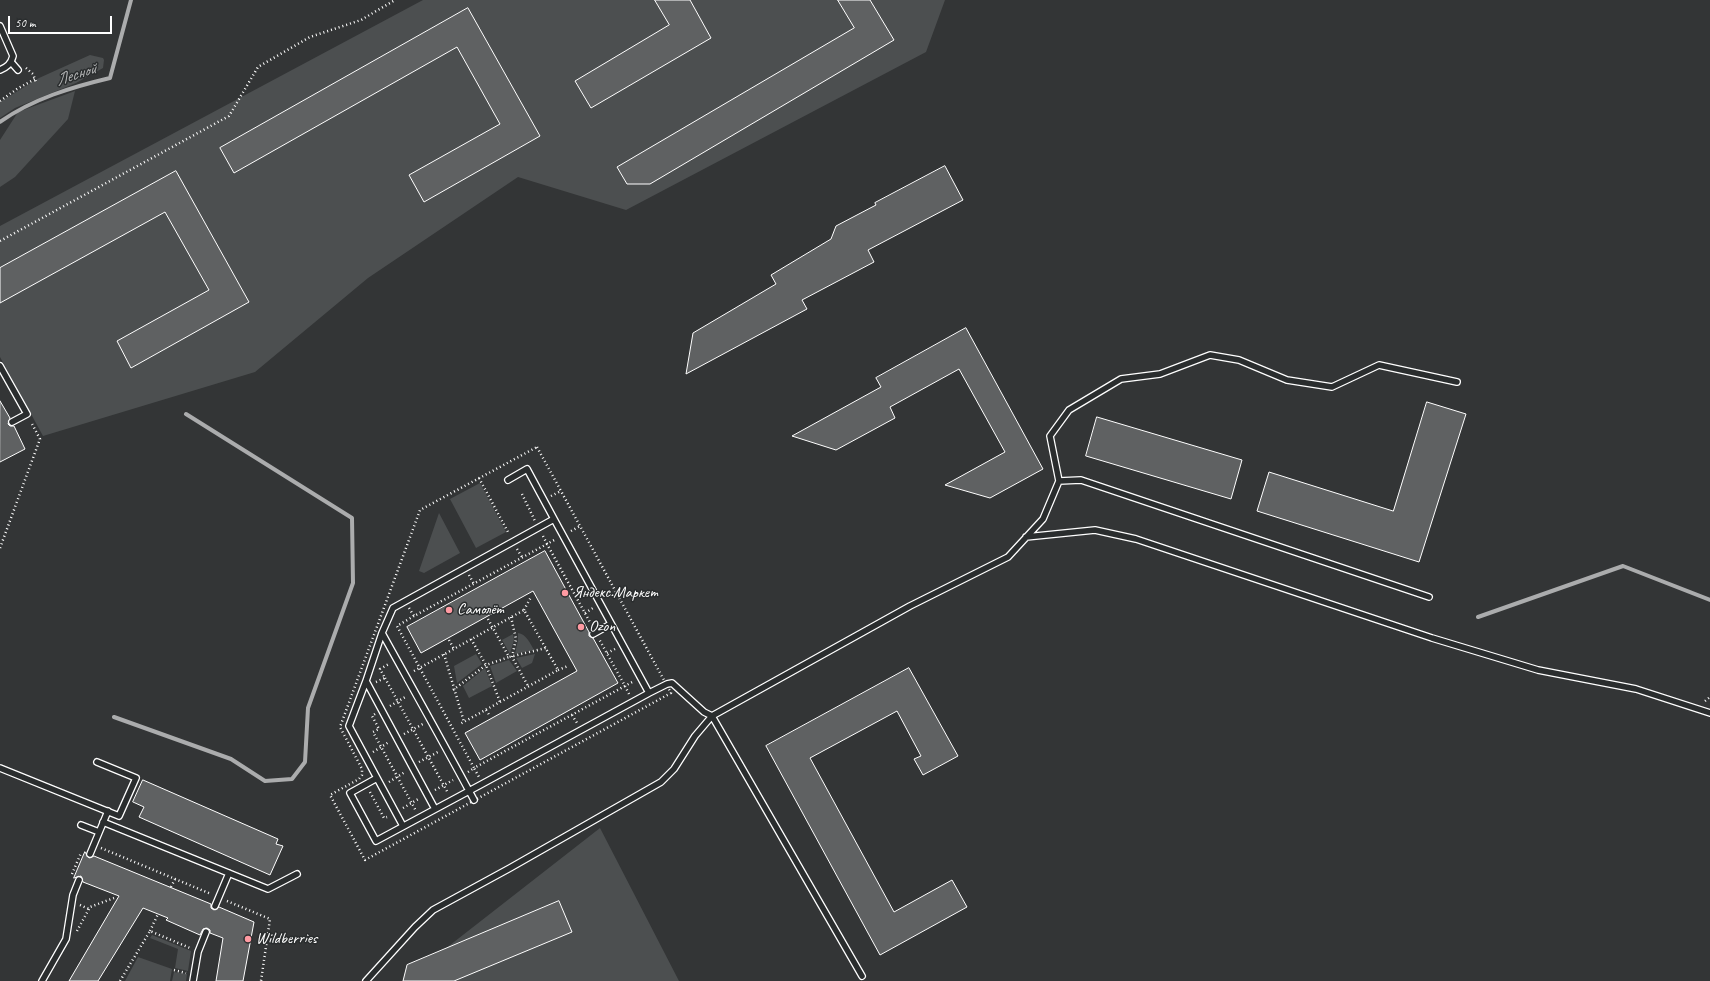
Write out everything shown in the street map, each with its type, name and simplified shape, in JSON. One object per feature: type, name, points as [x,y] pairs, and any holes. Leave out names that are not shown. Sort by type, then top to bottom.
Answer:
[{"type":"lane","points":[[0,26],[13,56],[11,62],[0,70]]},
{"type":"lane","points":[[11,62],[18,70]]},
{"type":"lane","points":[[366,981],[415,927],[433,910],[661,782],[674,769],[695,736],[712,716],[910,606],[1008,557],[1043,519],[1059,481],[1050,436],[1069,410],[1121,379],[1160,374],[1210,355],[1239,360],[1287,380],[1332,387],[1379,364],[1457,382]]},
{"type":"lane","points":[[0,366],[27,414],[12,422]]},
{"type":"lane","points":[[508,480],[527,469],[649,693]]},
{"type":"lane","points":[[1059,481],[1081,480],[1429,597]]},
{"type":"lane","points":[[403,826],[349,726],[382,633],[393,608],[554,519]]},
{"type":"lane","points":[[1026,537],[1095,530],[1136,539],[1425,635],[1538,670],[1636,689],[1710,713]]},
{"type":"lane","points":[[594,633],[611,624]]},
{"type":"lane","points":[[382,633],[474,800]]},
{"type":"lane","points":[[366,681],[435,809]]},
{"type":"lane","points":[[377,778],[350,793],[376,841],[633,701],[666,684],[672,683],[704,712],[712,716],[862,976]]},
{"type":"lane","points":[[0,768],[119,816],[136,778],[97,762]]},
{"type":"lane","points":[[90,854],[108,811]]},
{"type":"lane","points":[[103,822],[268,889],[297,874]]},
{"type":"lane","points":[[82,825],[99,832]]},
{"type":"lane","points":[[215,906],[230,873]]},
{"type":"lane","points":[[42,981],[66,939],[73,898],[79,880]]},
{"type":"lane","points":[[193,981],[198,952],[206,932]]},
{"type":"path","points":[[0,241],[229,116],[258,67],[310,37],[362,20],[395,0]]},
{"type":"path","points":[[0,101],[17,89],[36,80],[28,68],[18,70]]},
{"type":"path","points":[[0,548],[40,439],[27,414]]},
{"type":"path","points":[[364,860],[330,795],[359,779],[362,774],[362,769],[340,727],[420,510],[537,447],[671,693]]},
{"type":"path","points":[[479,478],[513,542]]},
{"type":"path","points":[[522,494],[539,528]]},
{"type":"path","points":[[633,701],[625,686],[594,633],[547,544],[397,626],[474,768],[625,686],[640,678]]},
{"type":"path","points":[[406,676],[524,610],[532,597]]},
{"type":"path","points":[[405,601],[414,616]]},
{"type":"path","points":[[524,610],[558,670]]},
{"type":"path","points":[[511,617],[516,639],[511,657]]},
{"type":"path","points":[[488,619],[528,686]]},
{"type":"path","points":[[471,639],[486,665],[500,702]]},
{"type":"path","points":[[449,640],[454,649]]},
{"type":"path","points":[[454,690],[486,665],[546,648]]},
{"type":"path","points":[[411,652],[380,669],[457,809]]},
{"type":"path","points":[[444,654],[464,722]]},
{"type":"path","points":[[460,724],[528,686],[568,666]]},
{"type":"path","points":[[369,686],[385,678]]},
{"type":"path","points":[[486,710],[490,716]]},
{"type":"path","points":[[370,792],[384,818],[387,817]]},
{"type":"path","points":[[69,880],[85,842],[270,919],[261,981]]},
{"type":"path","points":[[171,887],[175,879]]},
{"type":"path","points":[[73,898],[81,905],[89,909]]},
{"type":"path","points":[[120,981],[150,931],[158,914]]},
{"type":"path","points":[[150,931],[198,952]]},
{"type":"shaded area","points":[[423,0],[945,0],[926,52],[626,210],[518,177],[368,278],[255,372],[43,436],[0,357],[0,226]]},
{"type":"shaded area","points":[[90,55],[103,58],[103,68],[76,83],[15,108],[0,118],[0,102],[39,78]]},
{"type":"shaded area","points":[[75,91],[68,119],[15,177],[0,187],[0,140],[18,112]]},
{"type":"shaded area","points":[[480,483],[506,532],[476,548],[450,499]]},
{"type":"shaded area","points":[[439,513],[460,553],[424,573],[419,571]]},
{"type":"shaded area","points":[[518,633],[526,637],[534,650],[515,654]]},
{"type":"shaded area","points":[[513,634],[514,640],[510,654],[502,640]]},
{"type":"shaded area","points":[[476,654],[482,664],[457,683],[454,666]]},
{"type":"shaded area","points":[[535,654],[532,663],[522,668],[516,658]]},
{"type":"shaded area","points":[[509,660],[517,671],[496,683],[490,666]]},
{"type":"shaded area","points":[[485,668],[492,686],[469,698],[463,686]]},
{"type":"shaded area","points":[[600,828],[679,981],[404,981]]},
{"type":"shaded area","points":[[152,935],[191,951],[188,971],[175,968],[178,949],[150,938]]},
{"type":"shaded area","points":[[138,957],[172,969],[170,981],[125,981]]},
{"type":"shaded area","points":[[174,972],[187,974],[186,981],[172,981]]},
{"type":"building","points":[[655,0],[690,0],[711,38],[591,108],[575,81],[669,25]]},
{"type":"building","points":[[838,0],[870,0],[894,40],[650,184],[627,184],[617,167],[854,28]]},
{"type":"building","points":[[468,8],[540,136],[424,202],[409,175],[500,124],[457,47],[234,173],[220,148]]},
{"type":"building","points":[[945,166],[963,200],[868,250],[874,262],[802,300],[807,309],[686,374],[693,333],[776,284],[771,275],[831,239],[836,226],[876,205],[875,203]]},
{"type":"building","points":[[176,171],[249,302],[131,368],[117,341],[209,290],[165,212],[0,303],[0,268]]},
{"type":"building","points":[[966,328],[1043,469],[990,498],[945,485],[1005,452],[959,369],[890,407],[895,418],[836,450],[792,436],[881,387],[876,378]]},
{"type":"building","points":[[0,401],[10,418],[8,424],[10,426],[14,426],[25,449],[0,462]]},
{"type":"building","points":[[1427,402],[1466,414],[1419,562],[1257,511],[1269,472],[1393,511]]},
{"type":"building","points":[[1097,417],[1242,460],[1231,499],[1086,456]]},
{"type":"building","points":[[545,551],[589,632],[589,636],[593,638],[618,683],[480,760],[465,733],[577,671],[533,591],[421,653],[407,627]]},
{"type":"building","points":[[909,668],[958,756],[923,775],[914,759],[921,756],[897,711],[810,758],[894,912],[952,880],[967,907],[880,955],[766,746]]},
{"type":"building","points":[[143,780],[278,839],[276,844],[283,846],[270,875],[139,817],[144,807],[133,802]]},
{"type":"building","points":[[85,852],[89,858],[94,856],[211,904],[211,908],[214,910],[219,907],[254,922],[243,981],[216,981],[223,938],[210,933],[210,930],[207,928],[203,929],[200,935],[166,920],[168,918],[143,908],[98,981],[69,981],[119,896],[83,882],[81,876],[74,878]]},
{"type":"building","points":[[559,901],[572,932],[454,981],[403,981],[407,965]]},
{"type":"waterway","name":"Лесной","points":[[0,122],[39,100],[81,85],[110,78],[131,0]]},
{"type":"waterway","points":[[114,717],[231,759],[265,781],[292,779],[305,762],[308,708],[353,583],[352,518],[186,414]]},
{"type":"waterway","points":[[1478,617],[1623,566],[1710,600]]},
{"type":"place","name":"Яндекс.Маркет","points":[[565,593]]},
{"type":"place","name":"Самолёт","points":[[449,610]]},
{"type":"place","name":"Ozon","points":[[581,627]]},
{"type":"place","name":"Wildberries","points":[[248,939]]}]
